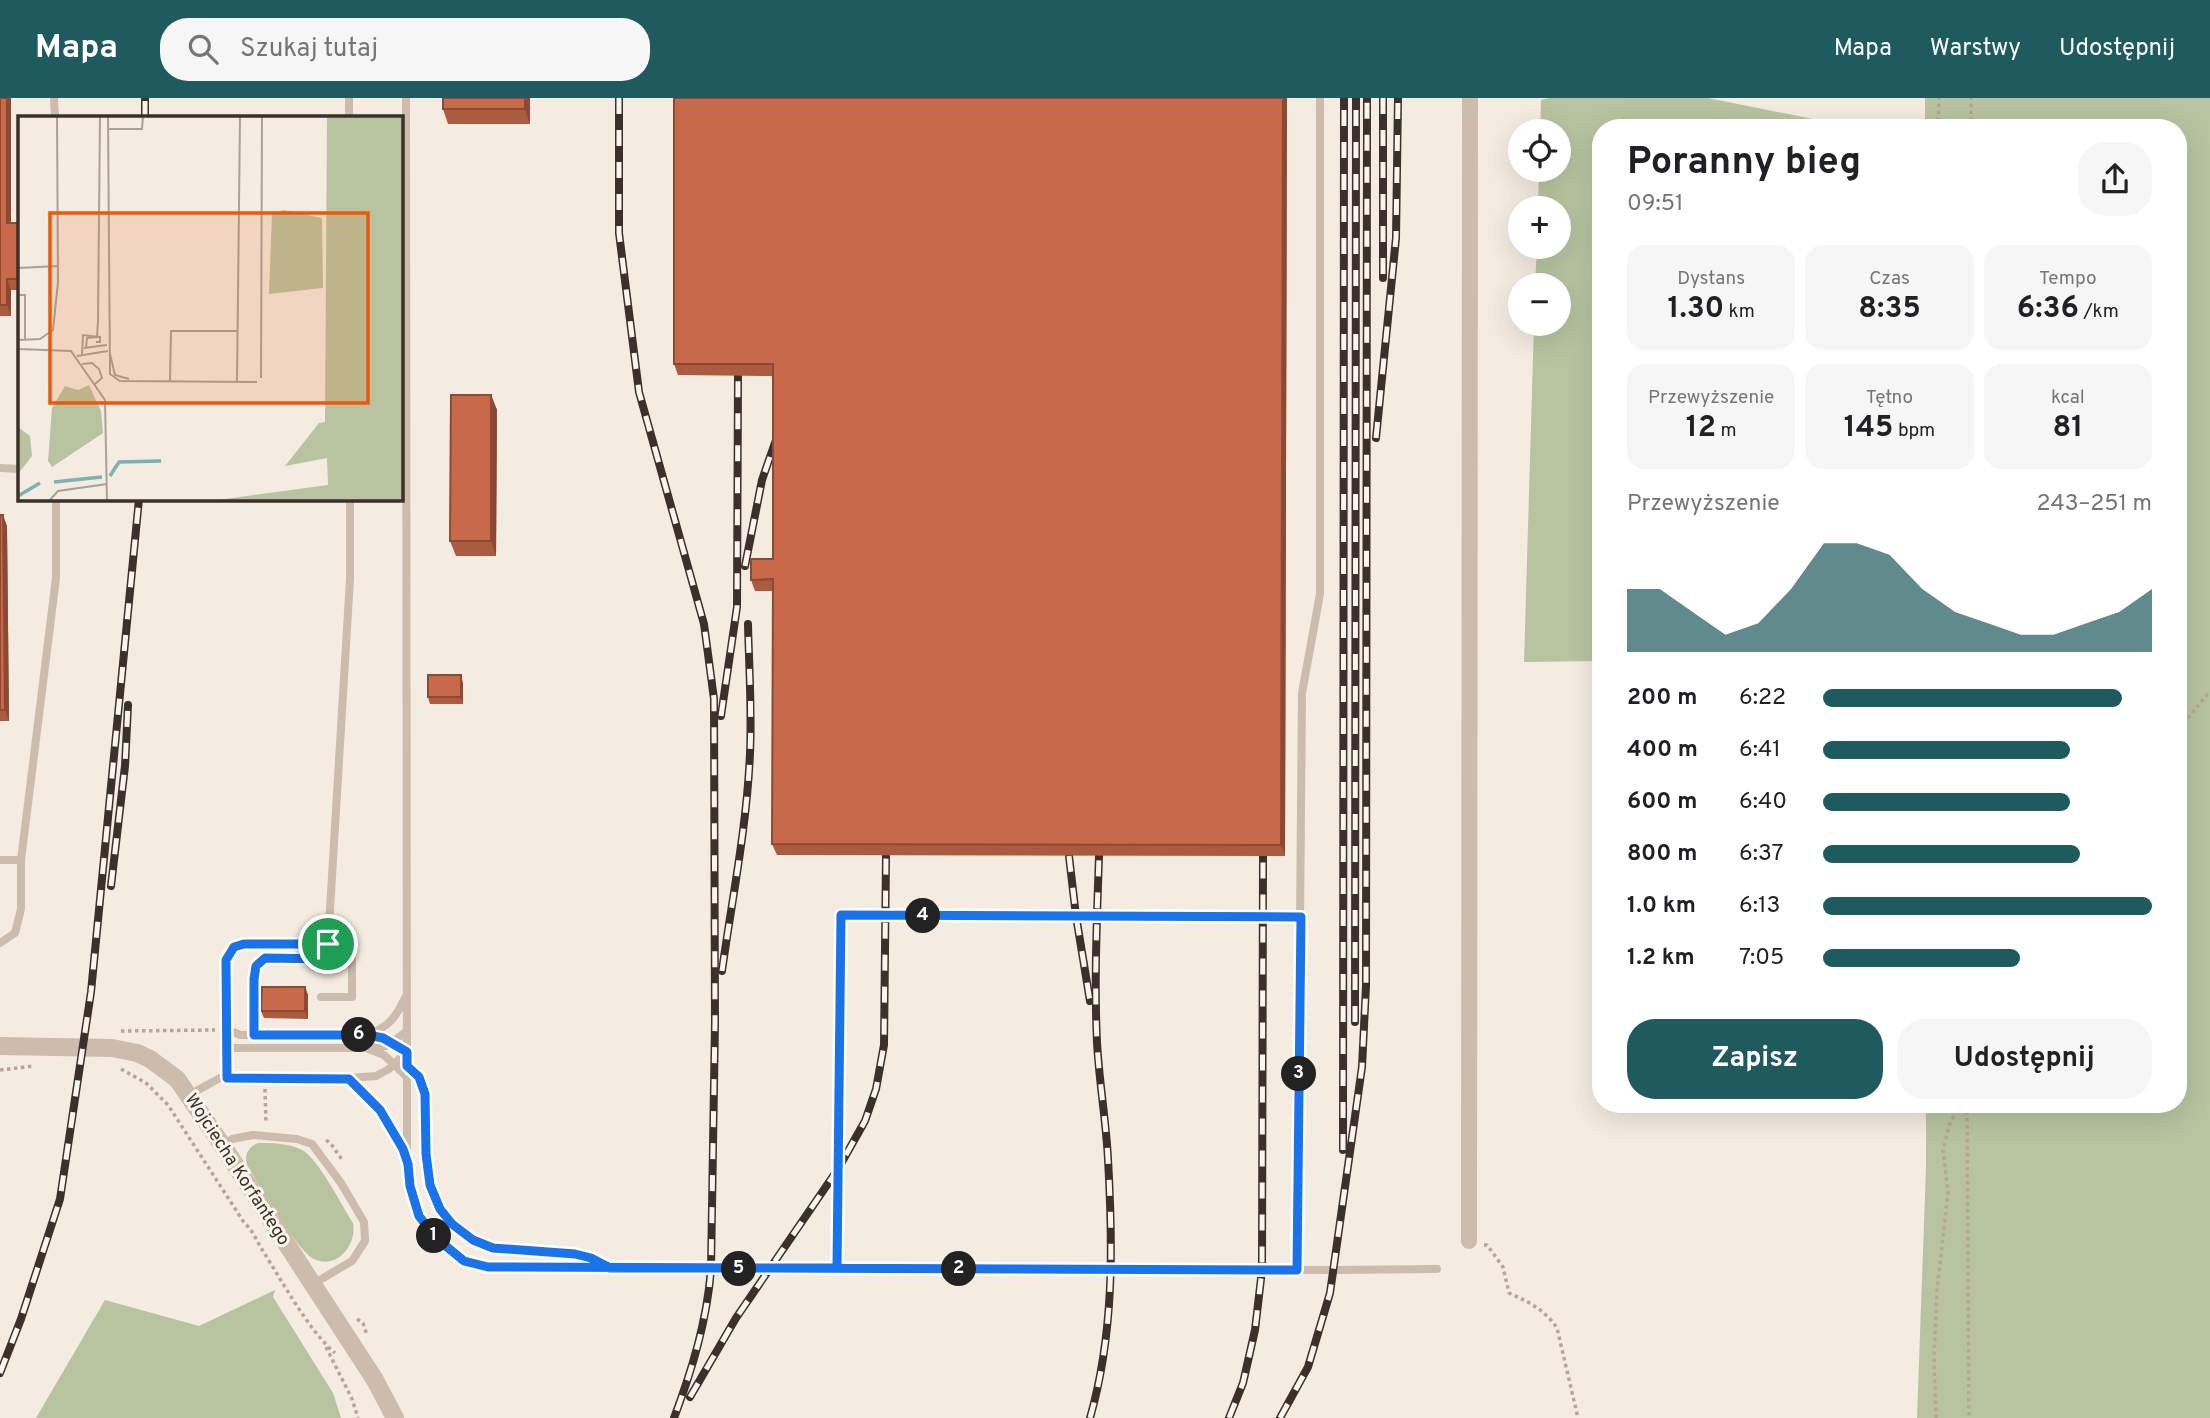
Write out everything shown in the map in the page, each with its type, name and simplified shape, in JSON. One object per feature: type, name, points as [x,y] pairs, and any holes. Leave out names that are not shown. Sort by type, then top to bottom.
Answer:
[{"type":"street","points":[[1469,1241],[1470,98]]},
{"type":"street","name":"Wojciecha Korfantego","points":[[0,1046],[111,1048],[137,1053],[162,1066],[177,1079],[384,1393],[395,1418]]},
{"type":"lane","points":[[54,98],[55,116]]},
{"type":"lane","points":[[349,98],[349,116]]},
{"type":"lane","points":[[406,98],[408,1164],[410,1186],[419,1216],[436,1238],[464,1261],[488,1267],[1437,1269]]},
{"type":"lane","points":[[1297,1270],[1302,693],[1320,594],[1320,98]]},
{"type":"lane","points":[[0,468],[18,469]]},
{"type":"lane","points":[[0,943],[15,933],[21,909],[21,860],[56,578],[56,500]]},
{"type":"lane","points":[[254,1035],[256,966],[265,958],[327,959],[350,579],[350,500]]},
{"type":"lane","points":[[0,860],[21,860]]},
{"type":"lane","points":[[837,1268],[841,915],[1301,917]]},
{"type":"lane","points":[[227,1078],[226,960],[234,947],[244,944],[328,944],[352,958],[352,997],[321,997]]},
{"type":"lane","points":[[368,1035],[385,1027],[399,1011],[406,995]]},
{"type":"lane","points":[[227,1030],[254,1035],[368,1035],[391,1042],[407,1052]]},
{"type":"lane","points":[[226,1048],[366,1048],[386,1046],[406,1032]]},
{"type":"lane","points":[[366,1048],[384,1055],[407,1076]]},
{"type":"lane","points":[[189,1094],[220,1078],[349,1079],[376,1076],[407,1052]]},
{"type":"lane","points":[[407,1066],[419,1077],[425,1094],[426,1154],[430,1185],[440,1209],[452,1224],[473,1240],[493,1248],[575,1254],[591,1258],[610,1268]]},
{"type":"lane","points":[[349,1079],[380,1110],[403,1149],[408,1164]]},
{"type":"lane","points":[[223,1146],[233,1139],[253,1135],[297,1139],[312,1144],[341,1183],[364,1222],[365,1241],[352,1261],[313,1284]]},
{"type":"path","points":[[1938,119],[1939,98]]},
{"type":"path","points":[[1971,98],[1971,119]]},
{"type":"path","points":[[2187,719],[2210,691]]},
{"type":"path","points":[[0,1070],[39,1065]]},
{"type":"path","points":[[113,1066],[135,1075],[163,1099],[322,1339],[352,1399],[358,1418]]},
{"type":"path","points":[[266,1078],[265,1122],[270,1125]]},
{"type":"path","points":[[1936,1418],[1934,1357],[1937,1290],[1948,1192],[1942,1150],[1955,1113]]},
{"type":"path","points":[[1967,1113],[1969,1418]]},
{"type":"path","points":[[320,1136],[331,1144],[345,1165]]},
{"type":"path","points":[[1469,1241],[1487,1245],[1503,1267],[1509,1293],[1549,1316],[1557,1328],[1578,1418]]},
{"type":"green space","points":[[1549,98],[1708,98],[1813,119],[1592,119],[1592,661],[1524,662],[1534,336],[1571,336],[1571,273],[1536,273],[1536,259],[1571,259],[1571,196],[1538,196],[1539,182],[1571,182],[1571,119],[1540,119],[1541,100]]},
{"type":"green space","points":[[1925,98],[2210,98],[2210,1418],[1917,1418],[1926,1113],[2187,1113],[2187,119],[1925,119]]},
{"type":"green space","points":[[258,1143],[280,1144],[302,1150],[322,1172],[353,1223],[349,1247],[338,1258],[331,1261],[314,1259],[298,1244],[247,1165],[248,1152]]},
{"type":"green space","points":[[275,1290],[273,1297],[333,1393],[341,1418],[36,1418],[105,1300],[199,1326]]},
{"type":"building","points":[[0,98],[7,98],[7,223],[18,223],[18,279],[7,279],[7,305],[0,305]]},
{"type":"building","points":[[443,98],[525,98],[525,109],[443,109]]},
{"type":"building","points":[[674,98],[1283,98],[1281,845],[772,844],[773,579],[751,580],[751,559],[773,559],[773,364],[674,364]]},
{"type":"building","points":[[451,395],[491,395],[491,541],[450,541]]},
{"type":"building","points":[[0,515],[3,515],[5,710],[0,710]]},
{"type":"building","points":[[428,675],[461,675],[461,697],[428,697]]},
{"type":"building","points":[[262,987],[305,987],[305,1011],[261,1011]]},
{"type":"railway","points":[[145,98],[145,116]]},
{"type":"railway","points":[[619,98],[619,233],[639,392],[704,624],[714,699],[715,1023],[711,1269],[698,1345],[674,1418]]},
{"type":"railway","points":[[1343,1150],[1344,98]]},
{"type":"railway","points":[[1355,1022],[1356,98]]},
{"type":"railway","points":[[1280,1418],[1308,1367],[1330,1293],[1362,1067],[1366,986],[1367,98]]},
{"type":"railway","points":[[1383,98],[1383,278]]},
{"type":"railway","points":[[1376,438],[1396,238],[1398,98]]},
{"type":"railway","points":[[721,716],[737,607],[738,376]]},
{"type":"railway","points":[[745,566],[762,480],[777,437]]},
{"type":"railway","points":[[0,1373],[21,1319],[60,1199],[91,992],[139,500]]},
{"type":"railway","points":[[722,971],[748,780],[751,721],[748,624]]},
{"type":"railway","points":[[111,886],[125,766],[128,705]]},
{"type":"railway","points":[[690,1397],[736,1318],[838,1169],[865,1121],[876,1089],[884,1045],[886,856]]},
{"type":"railway","points":[[1069,856],[1090,1001]]},
{"type":"railway","points":[[1090,1418],[1104,1354],[1111,1257],[1108,1159],[1096,1019],[1099,856]]},
{"type":"railway","points":[[1229,1418],[1243,1383],[1255,1330],[1262,1270],[1263,856]]},
{"type":"route","points":[[841,915],[1301,917],[1297,1270],[711,1269],[488,1267],[464,1261],[436,1238],[419,1216],[403,1149],[380,1110],[349,1079],[227,1078],[226,960],[234,947],[244,944],[328,944],[327,959],[265,958],[256,966],[254,1035],[368,1035],[383,1038],[407,1052],[407,1066],[419,1077],[425,1094],[426,1154],[430,1185],[440,1209],[452,1224],[473,1240],[493,1248],[575,1254],[591,1258],[610,1268],[837,1268],[841,915]]}]
